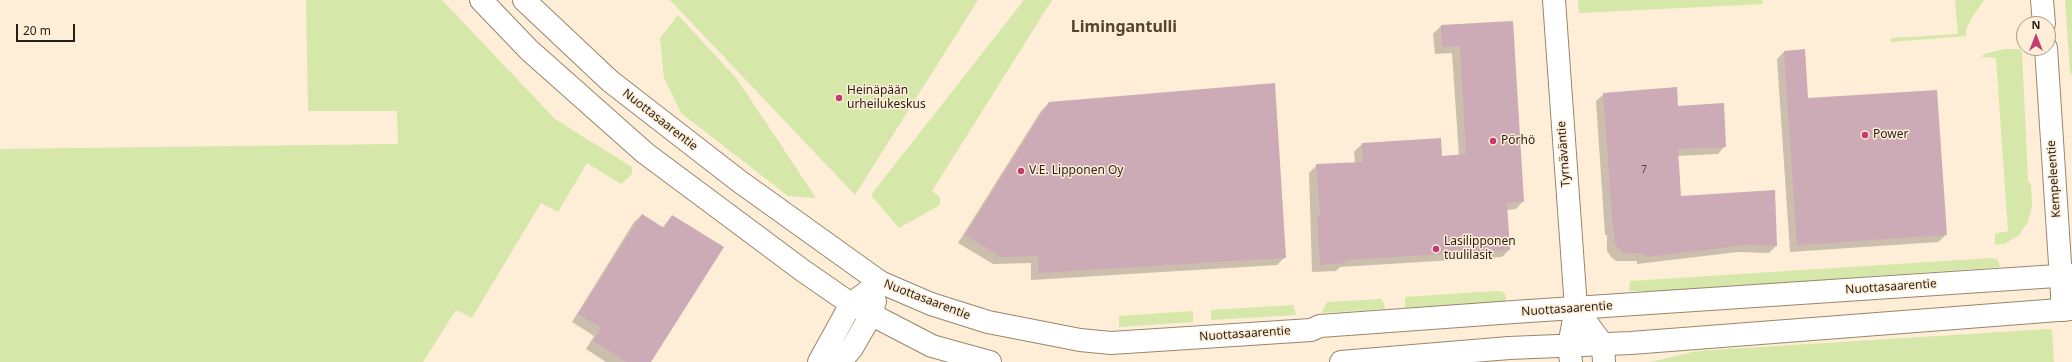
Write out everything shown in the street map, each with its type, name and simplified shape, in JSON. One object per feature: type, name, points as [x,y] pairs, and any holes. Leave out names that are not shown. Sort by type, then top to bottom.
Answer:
[{"type":"main road","points":[[481,0],[529,50],[645,153],[802,270],[851,304],[932,346],[990,362]]},
{"type":"main road","name":"Nuottasaarentie","points":[[524,0],[610,81],[739,181],[880,282],[931,304],[988,322],[1080,340],[1111,343],[1311,330],[1320,326],[2066,275]]},
{"type":"main road","name":"Tyrnäväntie","points":[[1554,0],[1576,308],[1570,354]]},
{"type":"main road","points":[[2042,0],[2043,16]]},
{"type":"main road","name":"Kempeleentie","points":[[2047,56],[2066,275],[2067,310]]},
{"type":"main road","points":[[819,362],[851,304],[880,282]]},
{"type":"main road","points":[[840,362],[852,348],[871,315],[880,282]]},
{"type":"main road","points":[[1576,308],[1604,354]]},
{"type":"main road","points":[[1341,362],[1509,348],[1570,354],[1604,354],[2067,310]]},
{"type":"green space","points":[[306,0],[442,0],[555,119],[632,167],[632,174],[621,184],[587,163],[558,212],[541,203],[472,318],[456,310],[423,362],[0,362],[0,149],[398,144],[397,111],[308,111]]},
{"type":"green space","name":"Heinäpään urheilukeskus","points":[[670,0],[978,0],[855,195]]},
{"type":"green space","points":[[1024,0],[1052,0],[932,191],[940,197],[940,205],[899,228],[871,195]]},
{"type":"green space","points":[[1578,0],[1762,0],[1763,4],[1579,13]]},
{"type":"green space","points":[[1955,0],[1984,0],[1971,19],[1966,30],[1966,36],[1891,42],[1891,38],[1958,34]]},
{"type":"green space","points":[[2065,0],[2072,0],[2072,76],[2070,72]]},
{"type":"green space","points":[[678,15],[737,79],[816,198],[788,196],[681,113],[664,78],[660,38]]},
{"type":"green space","points":[[2005,49],[2016,49],[2016,56],[2022,56],[2028,181],[2031,184],[2032,207],[2028,222],[2019,235],[2006,243],[1995,245],[1995,234],[2008,231],[1996,58],[1981,57],[1984,54]]},
{"type":"green space","points":[[1992,258],[1998,260],[2000,267],[1665,291],[1629,291],[1630,281]]},
{"type":"green space","points":[[1496,291],[1504,292],[1506,301],[1405,308],[1405,297]]},
{"type":"green space","points":[[1381,299],[1384,303],[1385,309],[1321,313],[1327,302]]},
{"type":"green space","points":[[1293,305],[1296,315],[1211,320],[1211,310]]},
{"type":"green space","points":[[1193,311],[1193,322],[1119,327],[1119,316]]},
{"type":"green space","points":[[2052,330],[2054,362],[1650,362],[1697,351]]},
{"type":"building","name":"Pörhö","points":[[1513,21],[1524,202],[1507,203],[1510,250],[1345,260],[1345,263],[1320,265],[1317,216],[1320,216],[1316,164],[1363,162],[1362,143],[1441,138],[1442,156],[1466,154],[1460,46],[1442,47],[1441,25]]},
{"type":"building","name":"Power","points":[[1805,49],[1808,98],[1937,90],[1947,235],[1797,245],[1784,51]]},
{"type":"building","points":[[1275,83],[1286,258],[1038,273],[1038,256],[1001,257],[965,235],[1049,102]]},
{"type":"building","points":[[1677,87],[1678,106],[1724,103],[1726,147],[1678,149],[1681,196],[1775,190],[1777,246],[1746,245],[1645,257],[1645,254],[1624,253],[1614,243],[1603,93]]},
{"type":"building","points":[[642,214],[664,228],[672,215],[724,247],[651,362],[626,362],[593,341],[601,328],[578,314]]},
{"type":"place","name":"Heinäpään urheilukeskus","points":[[839,98]]},
{"type":"place","name":"Power","points":[[1865,135]]},
{"type":"place","name":"Pörhö","points":[[1493,141]]},
{"type":"place","name":"V.E. Lipponen Oy","points":[[1021,171]]},
{"type":"place","name":"Lasilipponen tuulilasit","points":[[1436,249]]},
{"type":"district","name":"Limingantulli","points":[[1124,27]]}]
